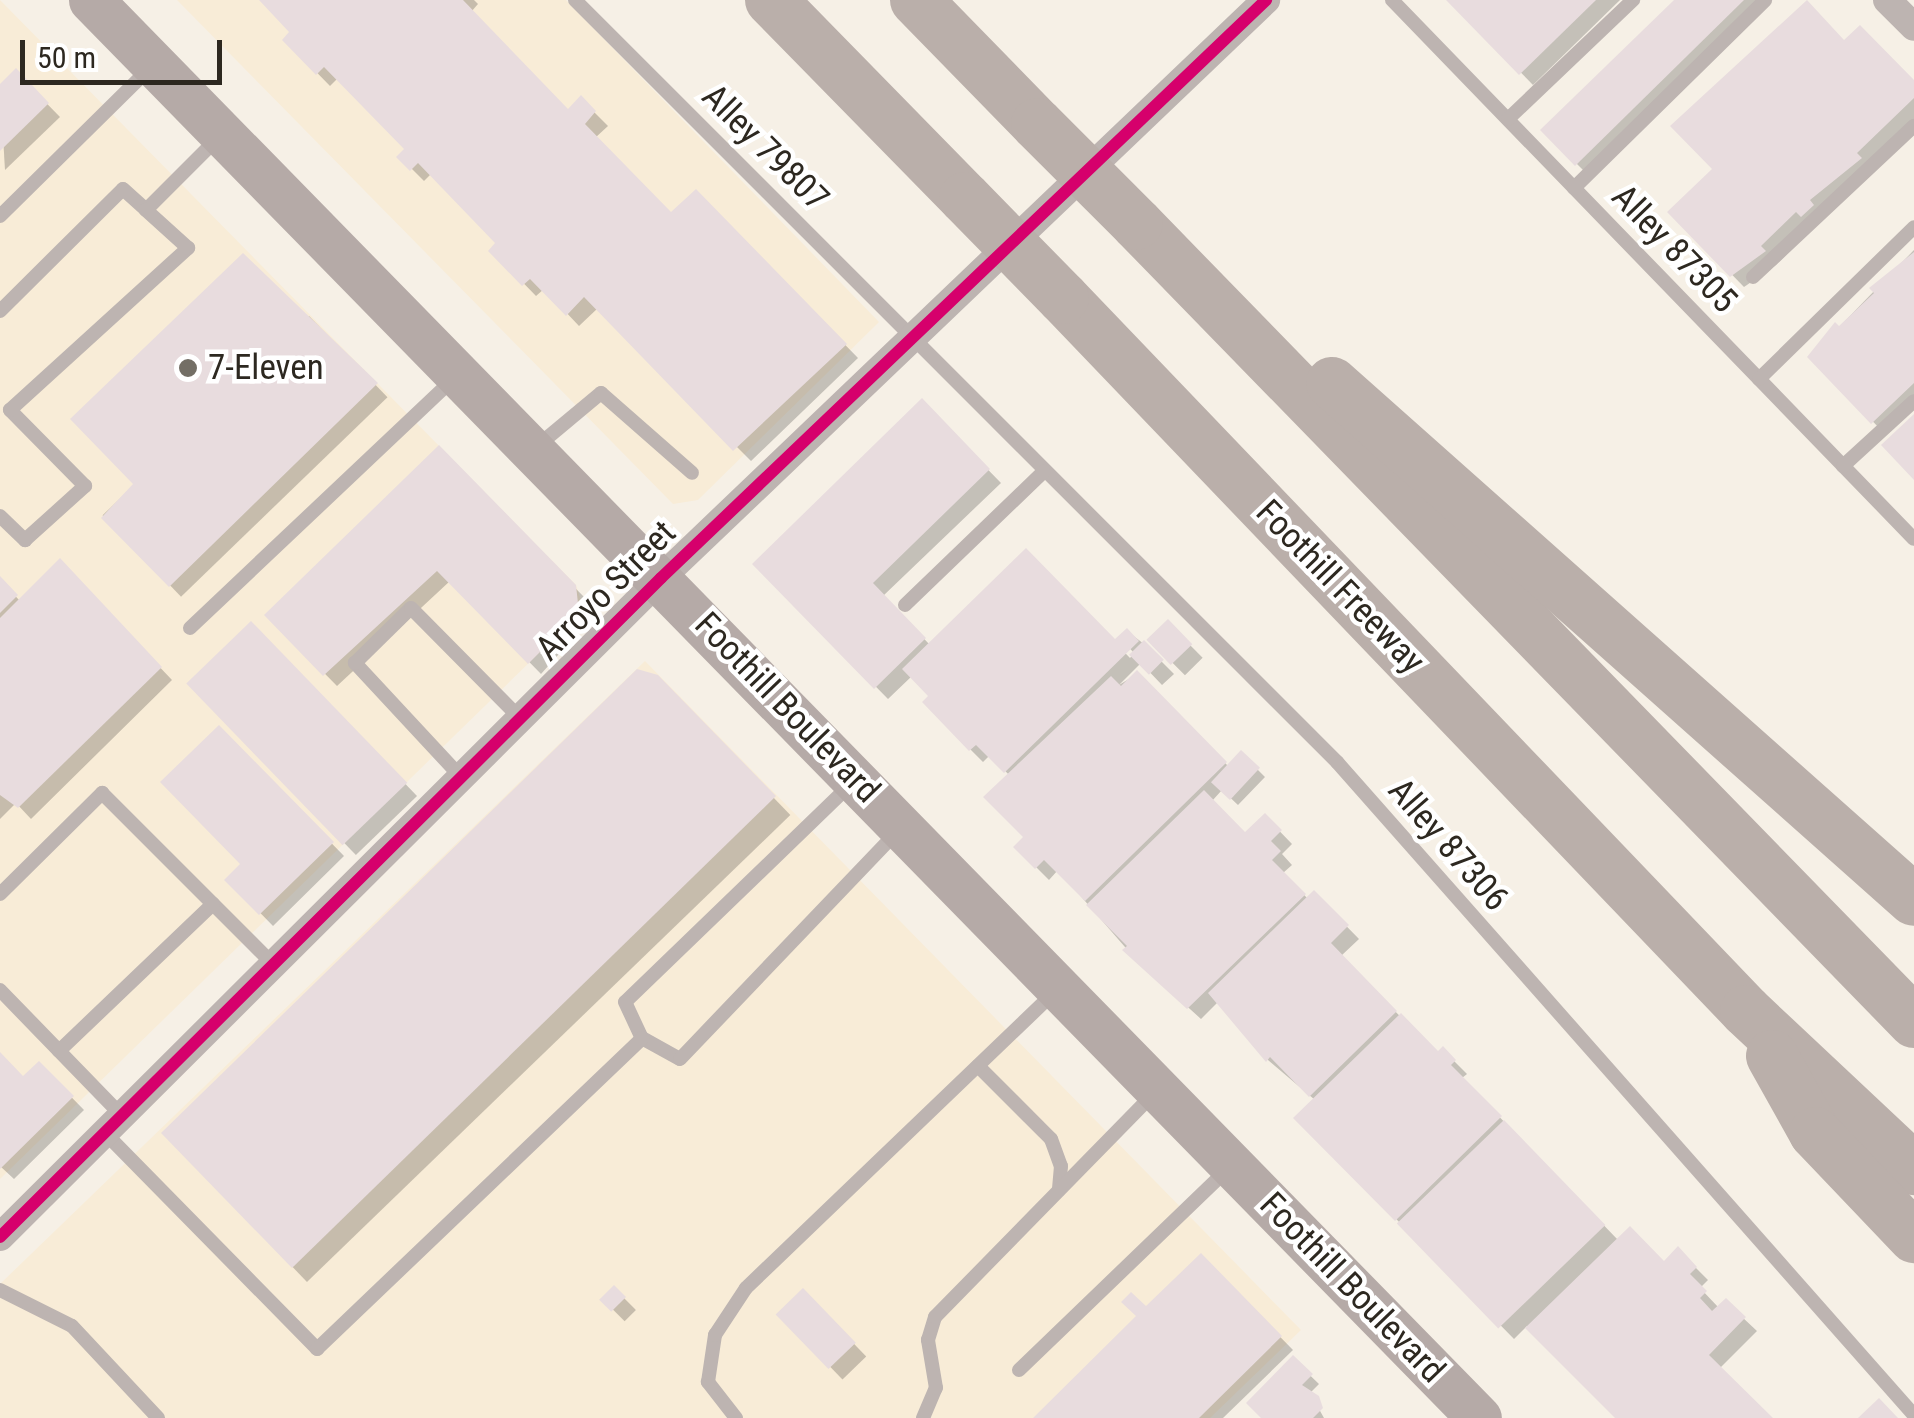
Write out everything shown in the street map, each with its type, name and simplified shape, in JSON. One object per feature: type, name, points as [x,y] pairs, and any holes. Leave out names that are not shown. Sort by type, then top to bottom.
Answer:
[{"type":"highway","name":"Foothill Freeway","points":[[771,0],[1063,298],[1746,1011],[1914,1169]]},
{"type":"highway","points":[[916,0],[1914,1022]]},
{"type":"highway","points":[[1137,224],[1392,431],[1914,900]]},
{"type":"highway","points":[[1746,1011],[1815,1133],[1914,1236]]},
{"type":"main road","name":"Foothill Boulevard","points":[[91,0],[1480,1418]]},
{"type":"street","name":"Arroyo Street","points":[[0,1237],[661,578],[1266,0]]},
{"type":"street","points":[[1888,0],[1914,27]]},
{"type":"lane","name":"Alley 79807","points":[[575,0],[912,338]]},
{"type":"lane","name":"Alley 87305","points":[[1392,0],[1914,539]]},
{"type":"lane","points":[[1508,120],[1633,0]]},
{"type":"lane","points":[[1574,188],[1765,0]]},
{"type":"lane","points":[[0,216],[154,64]]},
{"type":"lane","points":[[1753,277],[1914,126]]},
{"type":"lane","points":[[146,210],[223,134]]},
{"type":"lane","points":[[0,311],[123,189],[188,248],[10,410],[85,486],[24,540],[0,516]]},
{"type":"lane","points":[[1759,379],[1914,227]]},
{"type":"lane","name":"Alley 87306","points":[[912,338],[1336,762],[1589,1055],[1914,1415]]},
{"type":"lane","points":[[190,628],[459,373]]},
{"type":"lane","points":[[534,449],[601,393],[692,473]]},
{"type":"lane","points":[[1843,466],[1914,401]]},
{"type":"lane","points":[[905,605],[1043,472]]},
{"type":"lane","points":[[461,778],[355,663],[412,608],[520,718]]},
{"type":"lane","points":[[856,778],[625,1002],[642,1038],[680,1059],[902,828]]},
{"type":"lane","points":[[0,894],[102,793],[273,964]]},
{"type":"lane","points":[[59,1052],[213,904]]},
{"type":"lane","points":[[736,1418],[708,1382],[715,1335],[746,1288],[1059,988]]},
{"type":"lane","points":[[0,990],[59,1052],[113,1124],[317,1349],[642,1038]]},
{"type":"lane","points":[[978,1066],[1050,1140],[1061,1166],[1059,1190]]},
{"type":"lane","points":[[923,1418],[936,1388],[928,1340],[935,1316],[1158,1089]]},
{"type":"lane","points":[[1019,1370],[1232,1165]]},
{"type":"lane","points":[[0,1290],[72,1326],[158,1418]]},
{"type":"shaded area","points":[[0,0],[576,585],[582,603],[575,618],[0,1179]]},
{"type":"shaded area","points":[[177,0],[566,0],[879,322],[698,500],[673,504]]},
{"type":"shaded area","points":[[645,661],[1301,1330],[1210,1418],[0,1418],[0,1284]]},
{"type":"building","points":[[259,0],[463,0],[568,109],[581,95],[596,111],[585,124],[671,212],[696,189],[847,344],[733,451],[584,297],[566,316],[530,279],[522,286],[488,251],[495,243],[418,163],[410,171],[396,157],[404,149],[324,67],[316,75],[282,40],[289,32]]},
{"type":"building","points":[[1446,0],[1596,0],[1519,75]]},
{"type":"building","points":[[1674,0],[1744,0],[1575,166],[1540,130]]},
{"type":"building","points":[[1807,0],[1844,40],[1860,25],[1914,80],[1914,98],[1857,153],[1862,158],[1810,200],[1814,205],[1801,217],[1796,212],[1761,246],[1766,251],[1730,277],[1667,212],[1712,169],[1670,126]]},
{"type":"building","points":[[16,68],[49,103],[0,151],[0,84]]},
{"type":"building","points":[[1914,252],[1914,383],[1871,424],[1807,357],[1835,322],[1839,326],[1874,293],[1869,288]]},
{"type":"building","points":[[243,253],[378,383],[169,587],[101,518],[133,484],[70,419]]},
{"type":"building","points":[[922,398],[990,469],[873,583],[926,638],[874,689],[752,564]]},
{"type":"building","points":[[1914,414],[1914,480],[1881,445]]},
{"type":"building","points":[[439,445],[576,585],[579,613],[528,664],[437,571],[323,676],[264,615]]},
{"type":"building","points":[[1026,548],[1115,639],[1127,628],[1139,641],[1004,773],[976,745],[969,751],[922,702],[928,696],[902,669]]},
{"type":"building","points":[[60,558],[162,667],[18,808],[0,795],[0,618]]},
{"type":"building","points":[[0,576],[18,595],[0,613]]},
{"type":"building","points":[[1168,619],[1192,644],[1171,665],[1146,640]]},
{"type":"building","points":[[251,621],[407,783],[343,845],[186,684]]},
{"type":"building","points":[[1144,640],[1164,660],[1149,675],[1129,655]]},
{"type":"building","points":[[637,669],[658,675],[776,796],[292,1268],[161,1133]]},
{"type":"building","points":[[1137,670],[1227,762],[1085,901],[1044,860],[1035,869],[1013,847],[1023,837],[983,797],[1111,676],[1121,686]]},
{"type":"building","points":[[219,725],[334,842],[259,915],[224,880],[240,864],[160,782]]},
{"type":"building","points":[[1241,750],[1260,768],[1230,800],[1211,782]]},
{"type":"building","points":[[1204,790],[1245,832],[1265,813],[1282,830],[1271,841],[1281,851],[1272,860],[1306,894],[1187,1009],[1122,950],[1127,946],[1086,905]]},
{"type":"building","points":[[1314,890],[1349,925],[1331,943],[1397,1011],[1309,1097],[1270,1057],[1266,1062],[1208,993]]},
{"type":"building","points":[[1401,1013],[1438,1051],[1443,1046],[1456,1060],[1451,1065],[1502,1116],[1395,1221],[1293,1118]]},
{"type":"building","points":[[0,1052],[23,1076],[39,1061],[74,1096],[0,1169]]},
{"type":"building","points":[[1504,1120],[1605,1225],[1498,1329],[1397,1224]]},
{"type":"building","points":[[1630,1226],[1664,1261],[1678,1246],[1697,1267],[1690,1274],[1707,1291],[1700,1298],[1712,1311],[1726,1298],[1746,1317],[1709,1355],[1773,1418],[1615,1418],[1525,1328]]},
{"type":"building","points":[[1201,1253],[1282,1336],[1199,1418],[1033,1418],[1136,1316],[1121,1302],[1131,1292],[1146,1306]]},
{"type":"building","points":[[614,1285],[626,1297],[611,1312],[599,1300]]},
{"type":"building","points":[[803,1288],[856,1343],[828,1369],[776,1314]]},
{"type":"building","points":[[1293,1355],[1313,1374],[1302,1385],[1319,1396],[1323,1408],[1313,1418],[1261,1418],[1246,1403]]},
{"type":"building","points":[[1879,1398],[1898,1418],[1858,1418]]},
{"type":"cycle path","points":[[0,1237],[661,578],[1266,0]]},
{"type":"place","name":"7-Eleven","points":[[188,368]]}]
